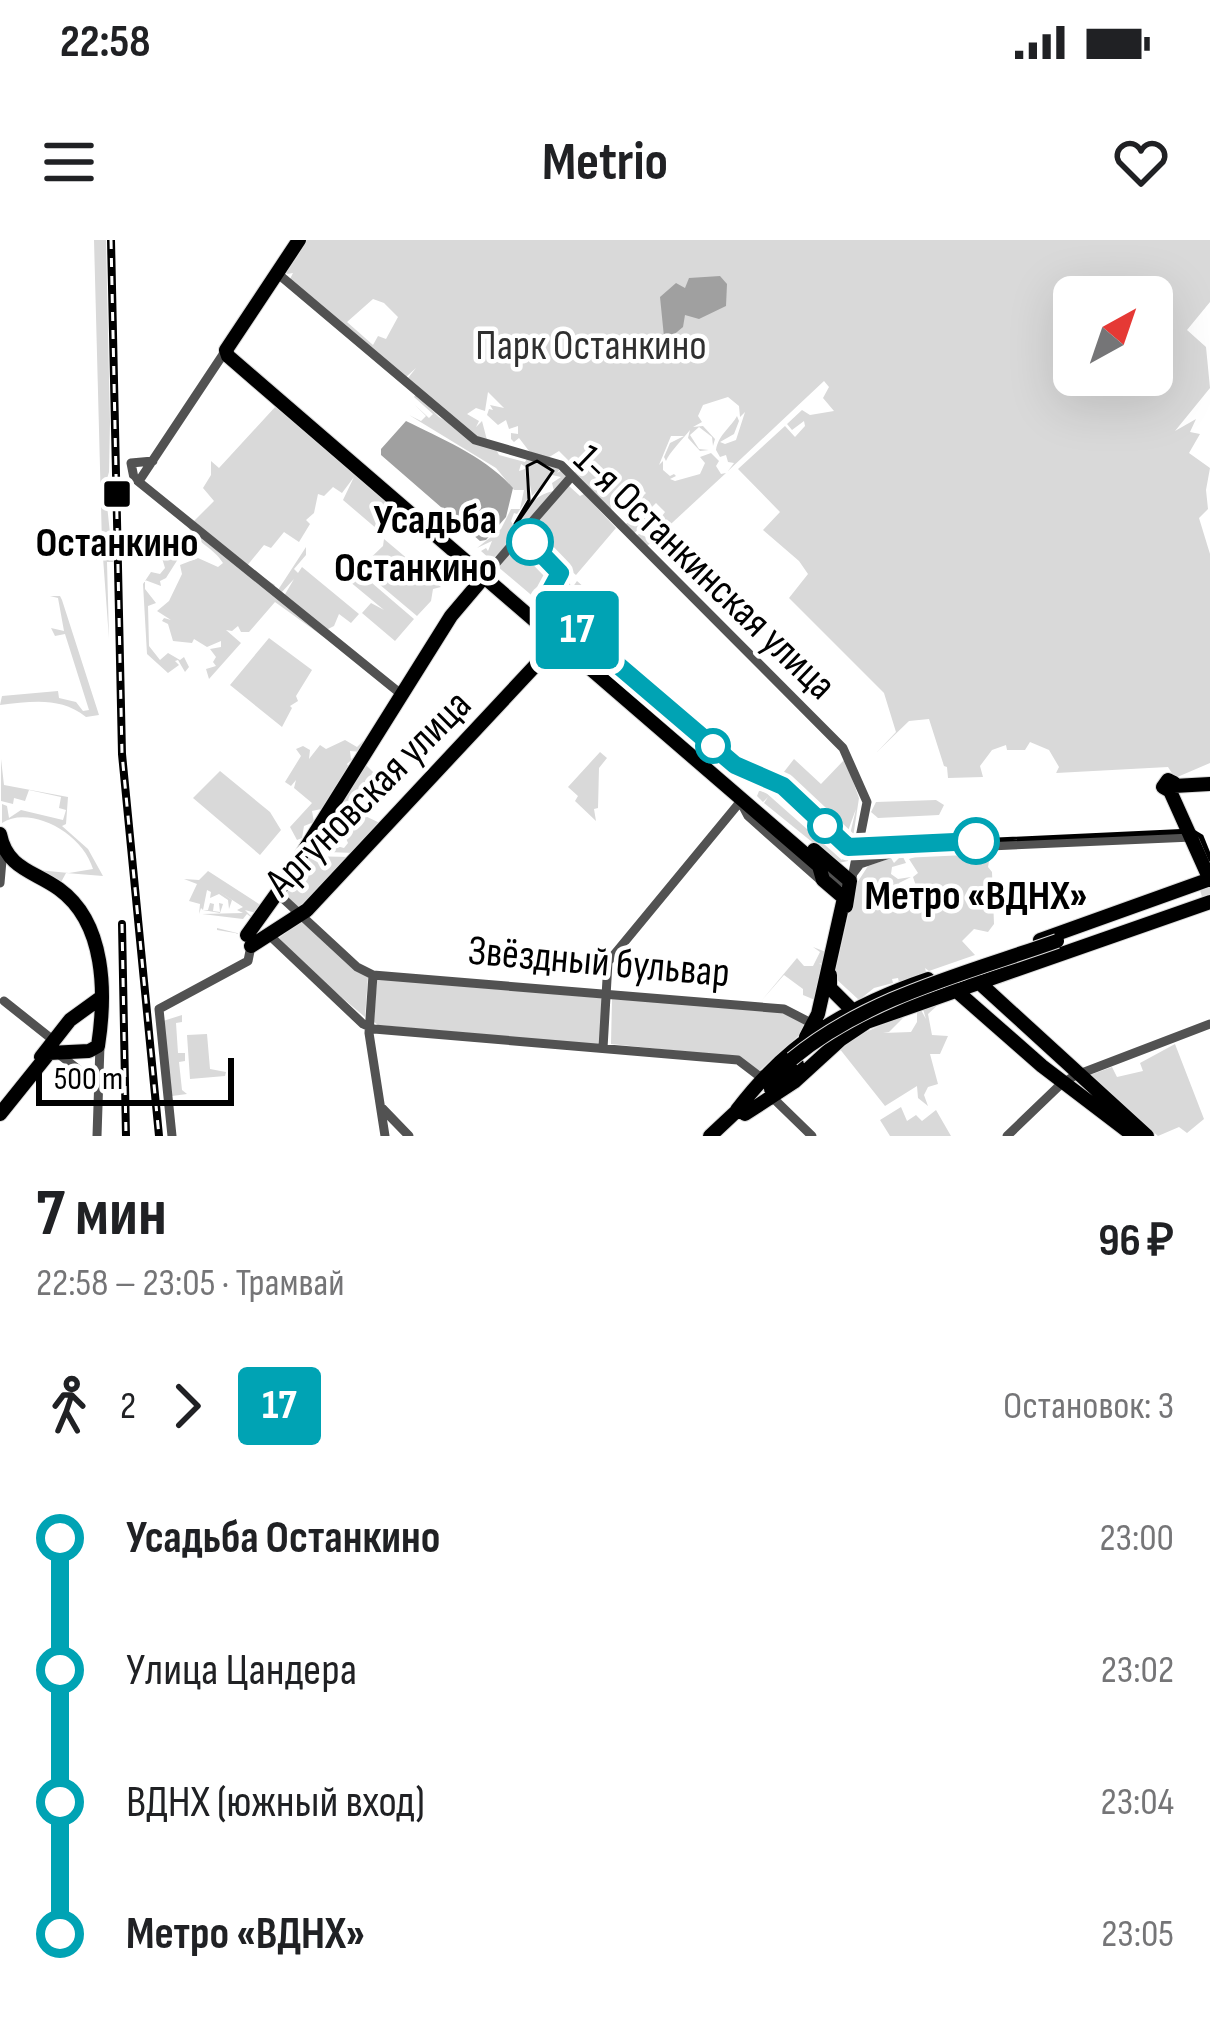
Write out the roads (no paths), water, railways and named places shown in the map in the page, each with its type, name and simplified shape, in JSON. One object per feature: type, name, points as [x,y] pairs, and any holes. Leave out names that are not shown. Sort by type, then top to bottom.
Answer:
[{"type":"main road","points":[[299,240],[227,347],[248,374],[825,865],[850,878]]},
{"type":"main road","points":[[250,944],[401,694],[451,616],[487,573]]},
{"type":"main road","name":"Аргуновская улица","points":[[250,944],[297,912],[561,637]]},
{"type":"main road","points":[[725,778],[743,805],[781,827]]},
{"type":"main road","points":[[1204,890],[1176,790],[1210,784]]},
{"type":"main road","points":[[5,855],[67,900],[89,931],[98,971],[92,1047],[50,1047]]},
{"type":"main road","points":[[825,865],[822,878],[829,886],[850,878]]},
{"type":"main road","points":[[741,1112],[783,1089],[816,1062],[819,1054],[808,1040],[856,1019],[829,984],[850,878]]},
{"type":"main road","points":[[816,1062],[850,878]]},
{"type":"main road","points":[[821,1031],[884,1016],[1082,947],[1204,890]]},
{"type":"main road","points":[[710,1136],[795,1061],[851,1026],[1204,890]]},
{"type":"main road","points":[[722,1136],[769,1072],[851,1009],[959,968],[1204,890]]},
{"type":"main road","points":[[1072,930],[1123,922]]},
{"type":"main road","points":[[1082,947],[1123,922]]},
{"type":"main road","points":[[959,968],[1068,1060],[1134,1136]]},
{"type":"main road","points":[[959,968],[950,979],[955,990],[1060,1080],[1147,1136]]},
{"type":"main road","points":[[996,997],[992,982],[1000,975]]},
{"type":"main road","points":[[879,997],[875,1005],[884,1016]]},
{"type":"main road","points":[[0,1111],[67,1024],[93,1009]]},
{"type":"street","name":"1-я Останкинская улица","points":[[277,273],[475,440],[557,463],[572,476],[843,748],[867,808],[858,849]]},
{"type":"street","points":[[139,480],[227,347]]},
{"type":"street","points":[[153,461],[131,463],[139,480],[401,694]]},
{"type":"street","points":[[487,573],[572,476]]},
{"type":"street","points":[[850,878],[864,805],[861,789]]},
{"type":"street","points":[[603,1048],[610,959],[743,805],[829,886]]},
{"type":"street","points":[[850,878],[858,849],[865,856],[887,849],[1190,837]]},
{"type":"street","points":[[850,878],[859,864],[891,851],[1001,844]]},
{"type":"street","points":[[850,878],[887,849]]},
{"type":"street","points":[[0,883],[5,855]]},
{"type":"street","points":[[277,893],[357,968],[373,975],[369,1027],[385,1136]]},
{"type":"street","points":[[275,931],[369,1027]]},
{"type":"street","points":[[172,1136],[159,1009],[250,944]]},
{"type":"street","name":"Звёздный бульвар","points":[[373,975],[789,1009],[821,1031]]},
{"type":"street","points":[[2,999],[50,1047],[92,1080],[99,1080]]},
{"type":"street","points":[[1007,1136],[1060,1080],[1210,1024]]},
{"type":"street","name":"Звёздный бульвар","points":[[369,1027],[738,1060],[759,1076],[769,1072]]},
{"type":"street","points":[[92,1047],[99,1080],[97,1136]]},
{"type":"street","points":[[1060,1080],[1056,1066],[1068,1060]]},
{"type":"street","points":[[783,1089],[778,1098],[790,1114]]},
{"type":"street","points":[[764,1101],[773,1099],[812,1136]]},
{"type":"street","points":[[381,1107],[409,1136]]},
{"type":"tunnel","points":[[1200,890],[1210,887]]},
{"type":"tram line","points":[[1210,856],[1202,836],[1192,830],[849,846],[780,783],[735,763],[550,605],[548,596],[561,572],[517,523],[553,471],[537,461],[527,466],[529,500],[515,524],[560,573],[547,596],[550,606],[735,765],[783,786],[848,847],[1192,832],[1200,837],[1210,860]]},
{"type":"tram line","name":"17","points":[[530,542],[560,573],[547,597],[551,608],[735,765],[783,786],[848,847],[976,841]]},
{"type":"railway","points":[[111,240],[122,754],[159,1136]]},
{"type":"railway","points":[[122,924],[126,1136]]},
{"type":"place","name":"Останкино","points":[[117,494]]},
{"type":"place","name":"Усадьба Останкино","points":[[530,542]]},
{"type":"place","name":"Метро «ВДНХ»","points":[[976,841]]},
{"type":"park label","name":"Парк Останкино","points":[[591,344]]}]
